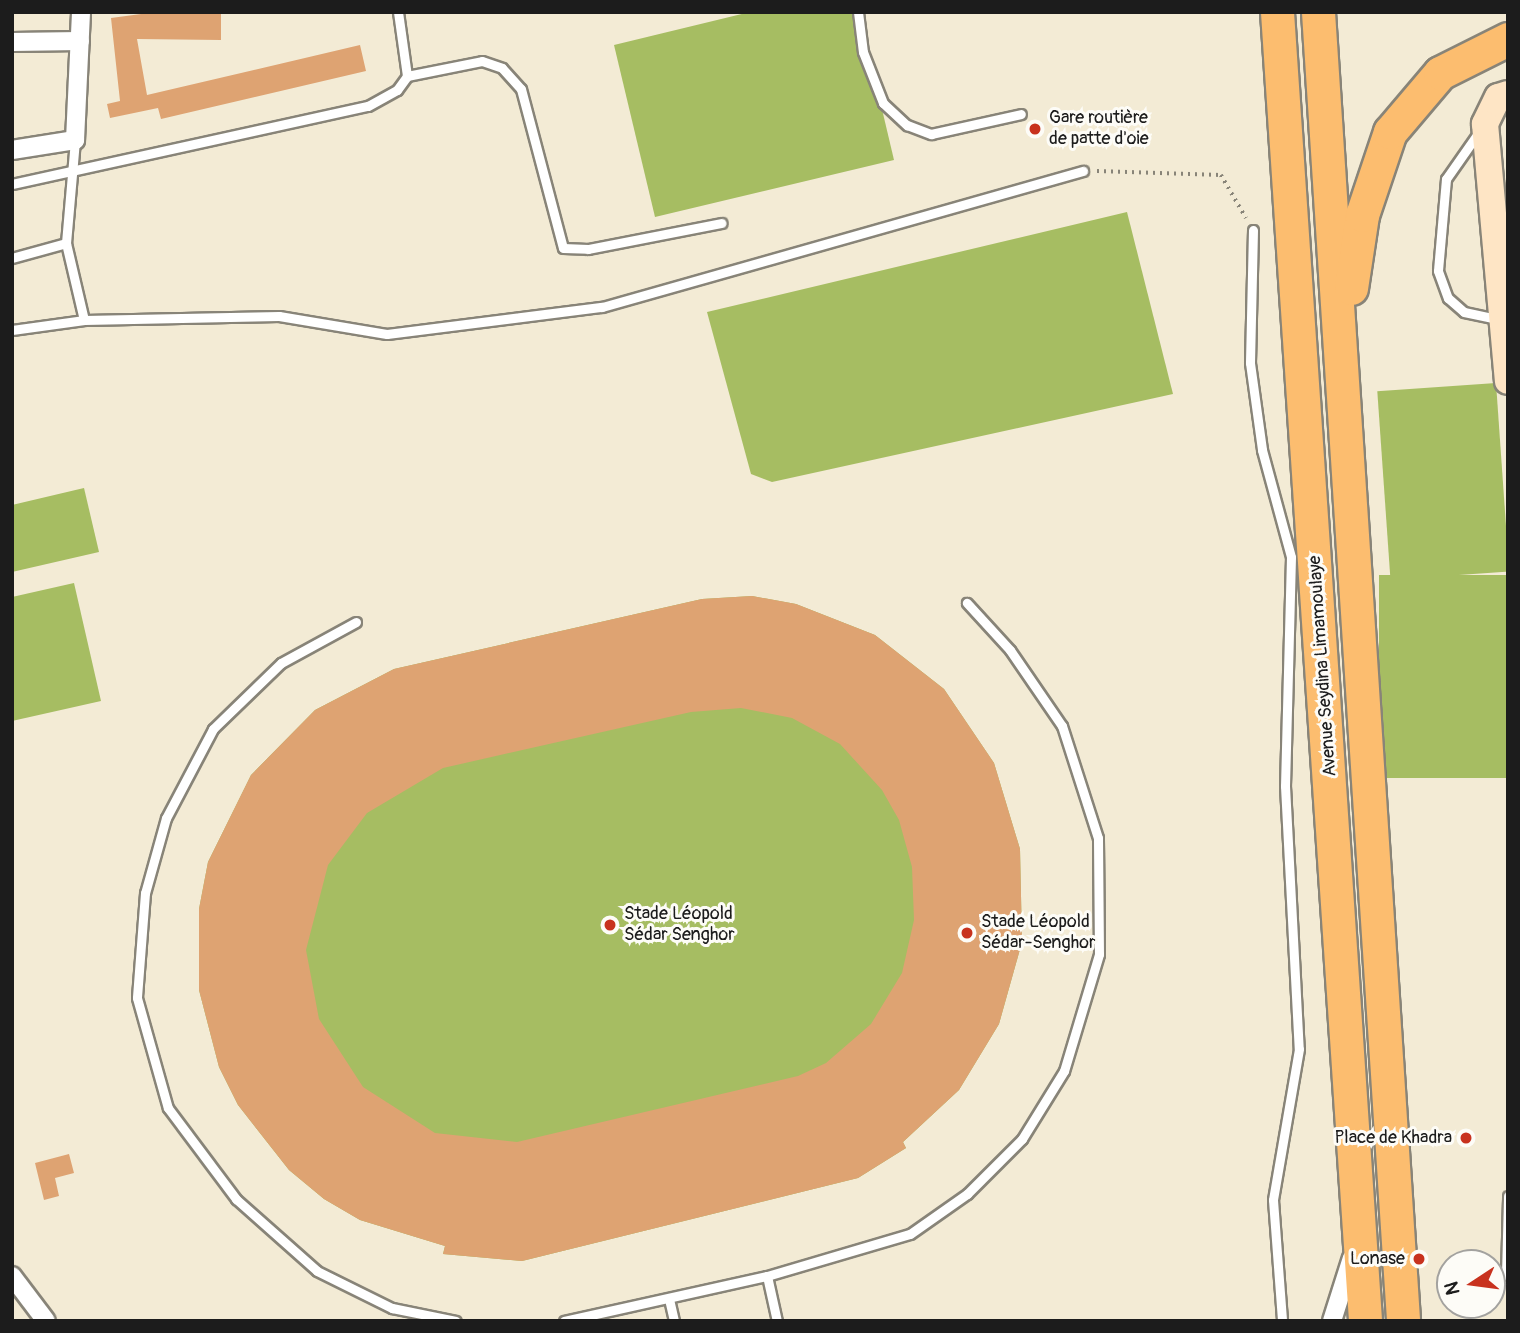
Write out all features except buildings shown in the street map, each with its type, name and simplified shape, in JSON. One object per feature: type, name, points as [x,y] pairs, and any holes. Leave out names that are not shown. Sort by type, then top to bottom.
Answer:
[{"type":"highway","points":[[1264,12],[1281,87]]},
{"type":"highway","name":"Avenue Seydina Limamoulaye","points":[[1277,12],[1365,1321]]},
{"type":"highway","name":"Avenue Seydina Limamoulaye","points":[[1318,12],[1403,1321]]},
{"type":"highway","points":[[1342,374],[1362,215],[1390,132],[1440,73],[1508,40]]},
{"type":"street","points":[[12,149],[75,139],[81,12]]},
{"type":"street","points":[[12,42],[80,41]]},
{"type":"street","points":[[1508,94],[1493,103],[1485,124],[1504,284],[1503,321],[1508,381]]},
{"type":"street","points":[[1332,1321],[1359,1227]]},
{"type":"street","points":[[12,1276],[46,1321]]},
{"type":"lane","points":[[398,12],[407,76]]},
{"type":"lane","points":[[858,12],[863,52],[883,103],[907,125],[931,134],[1021,114]]},
{"type":"lane","points":[[12,184],[368,106],[397,90],[407,76],[482,61],[502,68],[521,89],[563,247],[588,249],[722,223]]},
{"type":"lane","points":[[1485,124],[1446,179],[1438,271],[1448,299],[1464,312],[1503,321]]},
{"type":"lane","points":[[75,139],[66,243],[84,320]]},
{"type":"lane","points":[[12,330],[84,320],[279,316],[387,334],[602,307],[1083,171]]},
{"type":"lane","points":[[1253,230],[1250,363],[1262,450],[1291,557],[1285,786],[1299,1049],[1273,1200],[1282,1321]]},
{"type":"lane","points":[[12,258],[66,243]]},
{"type":"lane","points":[[564,1321],[767,1276],[910,1234],[967,1194],[1022,1139],[1064,1072],[1100,954],[1098,838],[1062,726],[1010,650],[967,604]]},
{"type":"lane","points":[[356,622],[281,663],[214,729],[166,818],[145,893],[137,998],[168,1108],[236,1199],[317,1271],[392,1308],[456,1321]]},
{"type":"lane","points":[[1506,1275],[1508,1196]]},
{"type":"lane","points":[[1351,1321],[1361,1273]]},
{"type":"lane","points":[[767,1276],[777,1321]]},
{"type":"lane","points":[[669,1299],[674,1321]]},
{"type":"path","points":[[1083,171],[1221,174],[1253,230]]},
{"type":"green space","points":[[750,12],[859,12],[894,160],[655,217],[614,45]]},
{"type":"green space","points":[[1127,212],[1173,394],[772,482],[751,474],[707,312]]},
{"type":"green space","points":[[1496,383],[1508,572],[1390,580],[1377,391]]},
{"type":"green space","points":[[84,488],[99,552],[12,572],[12,505]]},
{"type":"green space","points":[[1379,575],[1508,575],[1508,778],[1379,778]]},
{"type":"green space","points":[[74,583],[101,701],[12,721],[12,597]]},
{"type":"green space","name":"Stade Léopold Sédar Senghor","points":[[752,596],[796,604],[875,635],[944,689],[994,763],[1020,849],[1022,942],[999,1024],[959,1090],[903,1142],[906,1148],[858,1178],[522,1261],[443,1254],[445,1246],[360,1220],[324,1199],[289,1170],[238,1105],[219,1067],[199,990],[199,909],[208,862],[251,775],[315,710],[394,669],[702,599]]},
{"type":"place","name":"Gare routière de patte d'oie","points":[[1035,129]]},
{"type":"place","name":"Stade Léopold Sédar Senghor","points":[[610,925]]},
{"type":"place","name":"Stade Léopold Sédar-Senghor","points":[[967,933]]},
{"type":"place","name":"Place de Khadra","points":[[1466,1138]]},
{"type":"place","name":"Lonase","points":[[1419,1259]]}]
